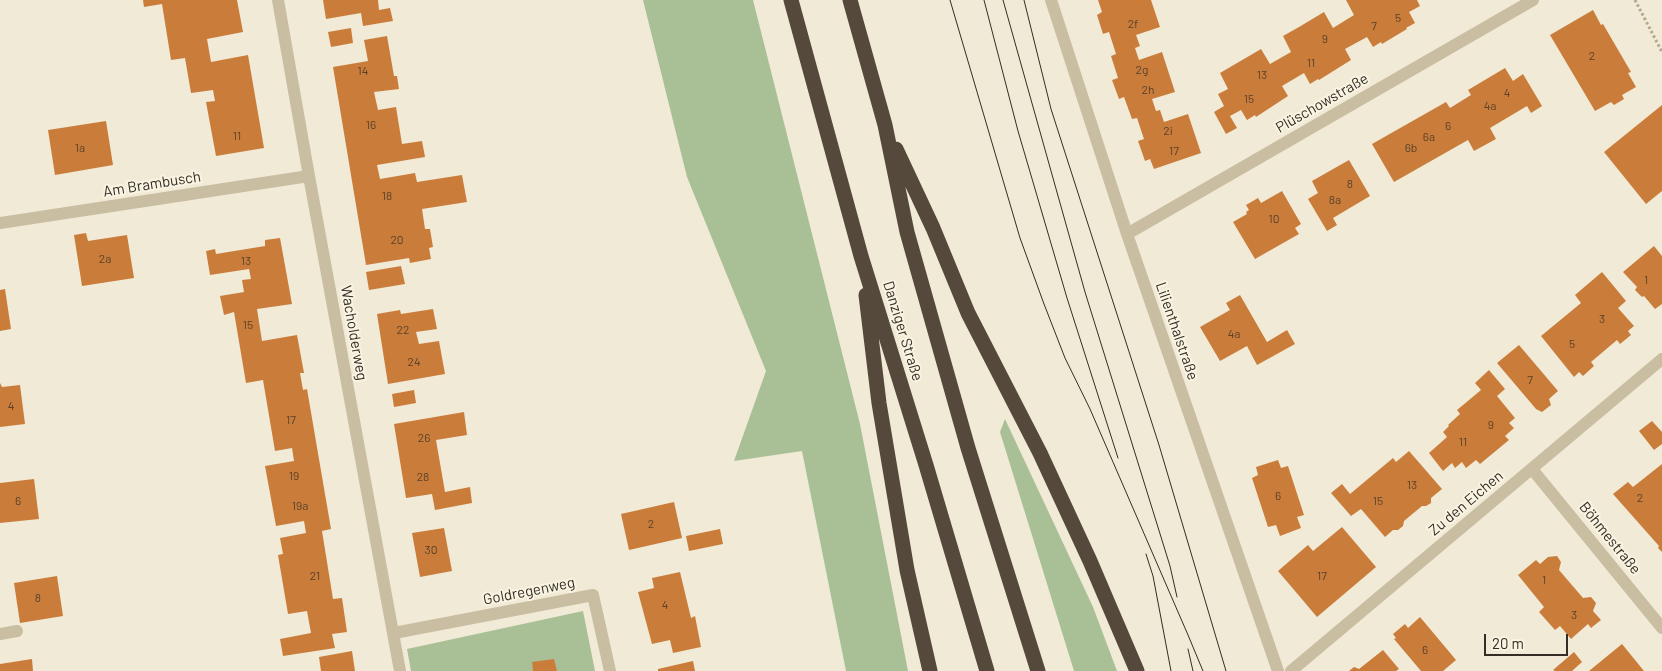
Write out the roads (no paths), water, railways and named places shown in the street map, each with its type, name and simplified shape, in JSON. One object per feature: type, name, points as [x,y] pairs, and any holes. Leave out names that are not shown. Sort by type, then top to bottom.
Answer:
[{"type":"highway","name":"Danziger Straße","points":[[791,0],[861,256],[929,474],[987,671]]},
{"type":"highway","name":"Danziger Straße","points":[[850,0],[885,125],[913,250],[968,448],[1038,671]]},
{"type":"highway","points":[[885,125],[933,228],[968,313],[1040,453],[1137,671]]},
{"type":"highway","points":[[861,256],[880,413],[907,570],[930,671]]},
{"type":"street","name":"Wacholderweg","points":[[278,0],[400,671]]},
{"type":"street","name":"Lilienthalstraße","points":[[1051,0],[1127,234],[1278,671]]},
{"type":"street","name":"Plüschowstraße","points":[[1127,234],[1533,0]]},
{"type":"street","name":"Am Brambusch","points":[[0,223],[309,176]]},
{"type":"street","name":"Zu den Eichen","points":[[1291,671],[1662,359]]},
{"type":"street","name":"Böhmestraße","points":[[1532,469],[1662,628]]},
{"type":"street","name":"Goldregenweg","points":[[394,634],[593,595],[610,671]]},
{"type":"street","points":[[0,634],[17,631]]},
{"type":"tram line","points":[[950,0],[1020,238],[1044,304],[1065,358],[1090,409],[1203,671]]},
{"type":"tram line","points":[[984,0],[1018,131],[1067,298],[1118,458]]},
{"type":"tram line","points":[[1003,0],[1085,292],[1170,566],[1177,597]]},
{"type":"tram line","points":[[1024,0],[1051,109],[1159,445],[1226,671]]},
{"type":"tram line","points":[[1146,554],[1153,576],[1171,671]]},
{"type":"tram line","points":[[1188,649],[1193,671]]}]
